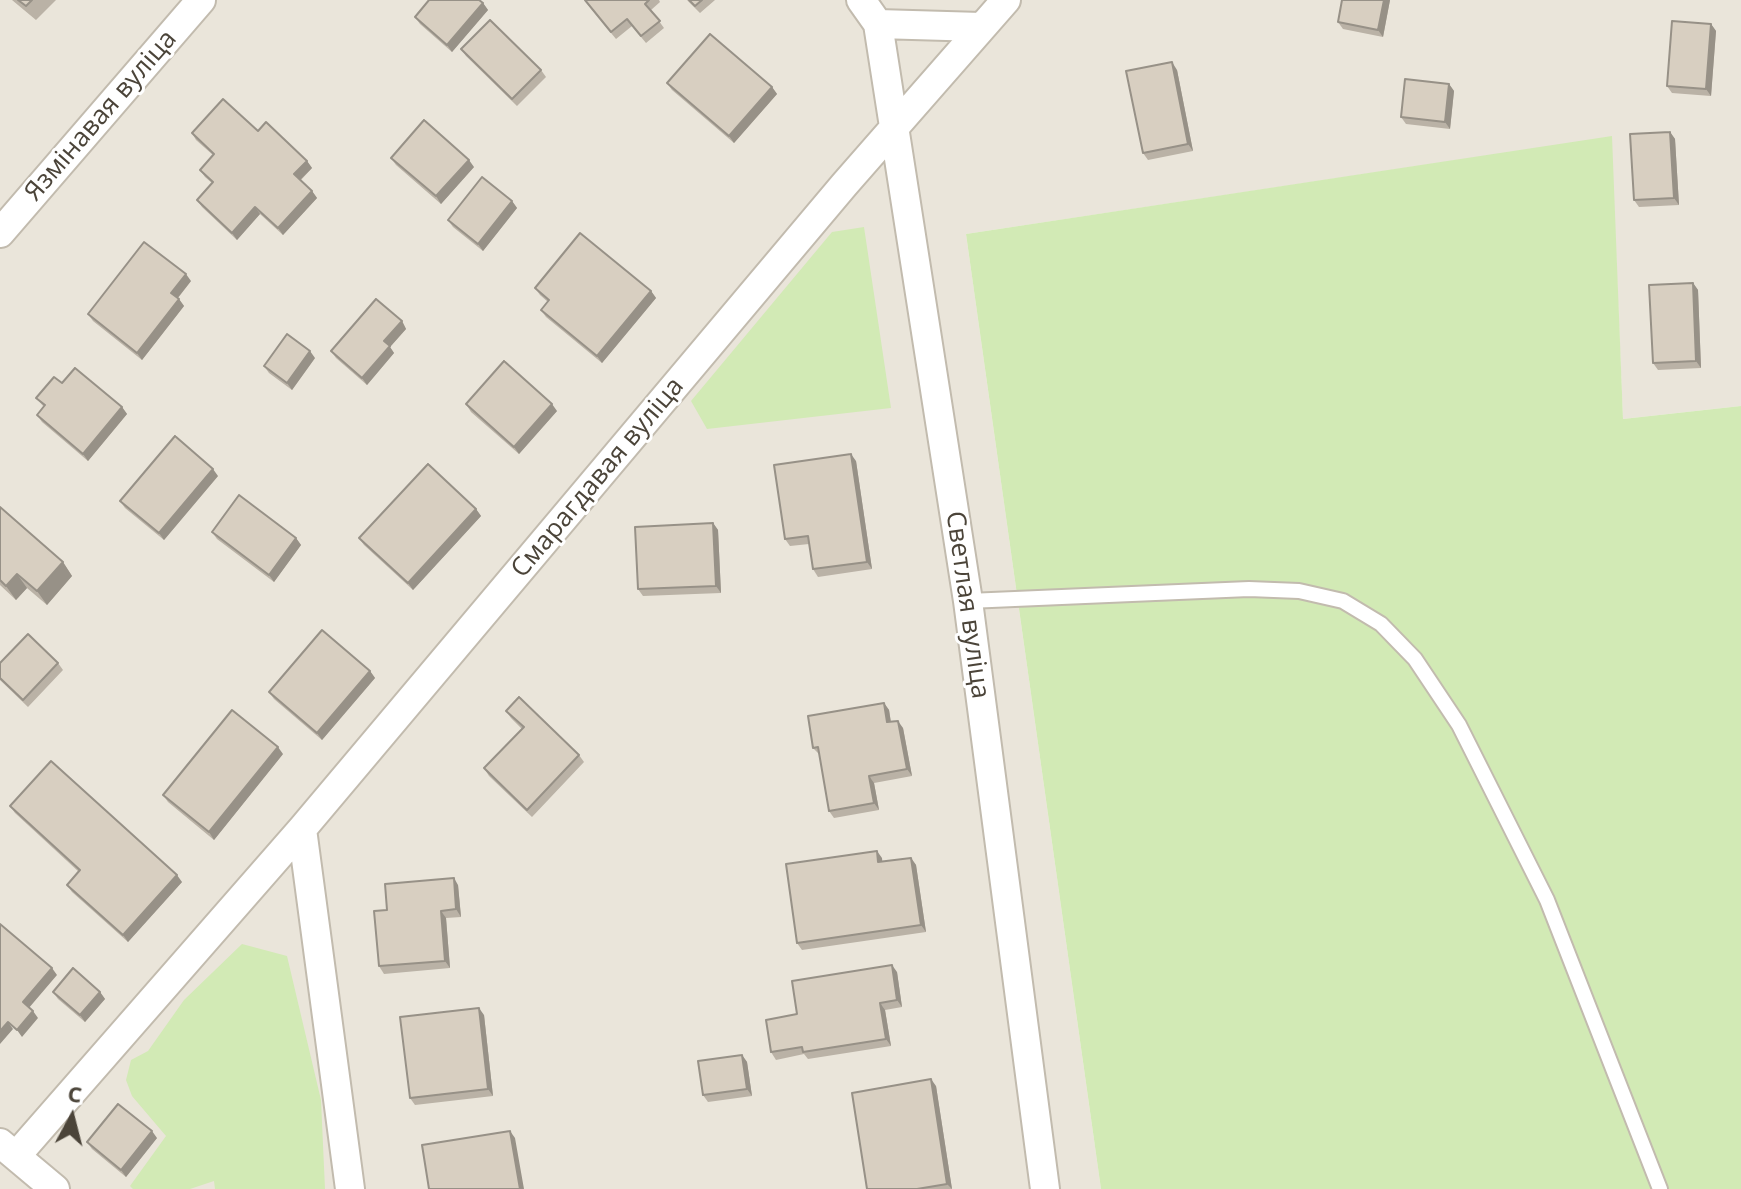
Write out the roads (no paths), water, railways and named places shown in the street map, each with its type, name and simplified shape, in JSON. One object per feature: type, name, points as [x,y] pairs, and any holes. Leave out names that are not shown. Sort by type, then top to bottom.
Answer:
[{"type":"street","name":"Язмінавая вуліца","points":[[0,233],[201,0]]},
{"type":"street","name":"Светлая вуліца","points":[[861,0],[878,24],[968,601],[1045,1189]]},
{"type":"street","name":"Смарагдавая вуліца","points":[[8,1149],[302,829],[894,127],[1006,0]]},
{"type":"street","points":[[878,24],[981,27]]},
{"type":"street","points":[[302,829],[350,1189]]},
{"type":"street","points":[[8,1149],[55,1189]]},
{"type":"lane","points":[[968,601],[1249,589],[1299,591],[1343,601],[1381,624],[1415,659],[1459,725],[1547,900],[1660,1189]]}]
